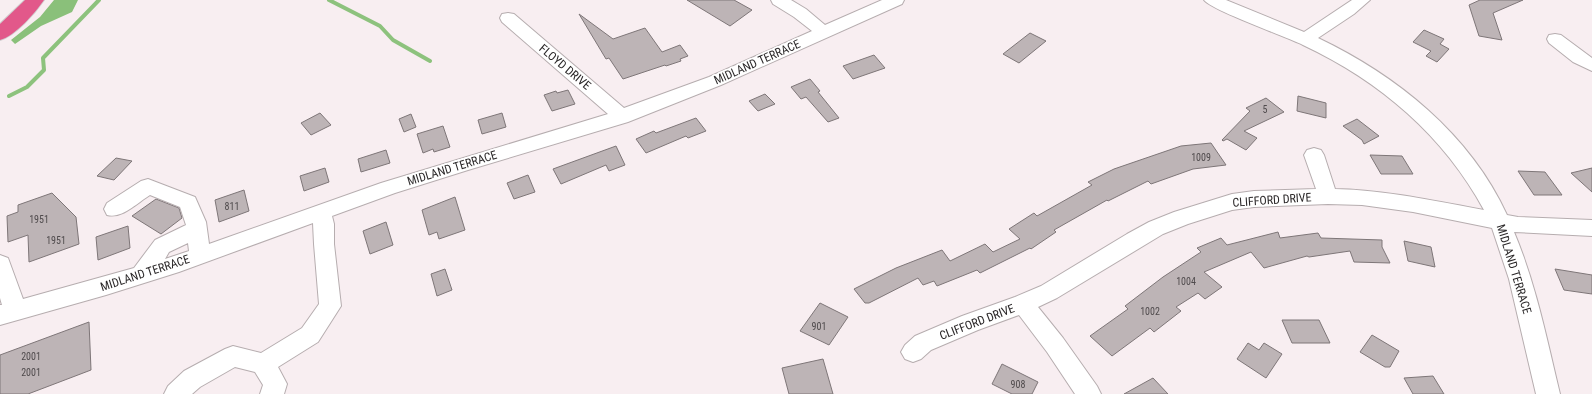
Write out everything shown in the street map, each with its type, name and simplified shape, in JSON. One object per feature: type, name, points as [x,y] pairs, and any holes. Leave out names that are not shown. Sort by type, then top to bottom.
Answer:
[{"type":"highway","points":[[0,34],[23,14],[35,0]]},
{"type":"street","points":[[779,0],[800,13],[823,32]]},
{"type":"street","name":"MIDLAND TERRACE","points":[[8,313],[142,274],[200,255],[424,176],[566,135],[621,117],[714,81],[896,0]]},
{"type":"street","name":"MIDLAND TERRACE","points":[[1212,0],[1306,39],[1364,70],[1403,98],[1424,117],[1458,153],[1472,171],[1490,200],[1508,242],[1520,281],[1548,394]]},
{"type":"street","points":[[1306,39],[1362,0]]},
{"type":"street","name":"FLOYD DRIVE","points":[[508,18],[614,109],[621,117]]},
{"type":"street","points":[[1555,39],[1592,65]]},
{"type":"street","points":[[1314,155],[1328,196]]},
{"type":"street","points":[[114,210],[148,186],[188,202],[197,229],[200,255]]},
{"type":"street","name":"CLIFFORD DRIVE","points":[[913,352],[923,343],[970,323],[1023,304],[1049,292],[1134,240],[1181,218],[1232,202],[1254,199],[1328,196],[1386,199],[1500,222],[1542,227],[1592,228]]},
{"type":"street","points":[[263,364],[310,336],[330,306],[324,244],[324,224],[321,212]]},
{"type":"street","points":[[142,274],[162,246],[197,229]]},
{"type":"street","points":[[0,264],[8,313]]},
{"type":"street","points":[[1023,304],[1056,345],[1089,394]]},
{"type":"street","points":[[176,394],[192,379],[233,356],[263,364],[275,384],[272,394]]},
{"type":"green space","points":[[54,0],[78,0],[72,12],[41,26],[15,44],[11,40],[40,17]]},
{"type":"building","points":[[687,0],[734,0],[752,10],[730,26]]},
{"type":"building","points":[[1480,0],[1523,0],[1493,13],[1502,40],[1479,36],[1469,5]]},
{"type":"building","points":[[579,14],[613,39],[645,28],[662,52],[680,45],[688,56],[680,59],[681,61],[623,79],[609,58],[606,59]]},
{"type":"building","points":[[1424,30],[1444,39],[1440,44],[1449,49],[1437,62],[1426,56],[1431,51],[1413,42]]},
{"type":"building","points":[[1030,33],[1046,41],[1019,63],[1003,54]]},
{"type":"building","points":[[874,55],[885,68],[853,79],[843,66]]},
{"type":"building","points":[[810,79],[820,91],[818,92],[839,118],[828,122],[806,97],[801,99],[791,87]]},
{"type":"building","points":[[568,90],[575,104],[552,111],[544,95],[556,91],[557,93]]},
{"type":"building","points":[[765,94],[775,104],[758,111],[749,101]]},
{"type":"building","points":[[1298,96],[1326,103],[1326,118],[1297,111]]},
{"type":"building","points":[[1266,98],[1284,112],[1244,131],[1257,138],[1246,150],[1227,139],[1222,140],[1250,111],[1246,108]]},
{"type":"building","points":[[320,113],[331,125],[311,135],[301,123]]},
{"type":"building","points":[[502,113],[506,127],[482,134],[478,120]]},
{"type":"building","points":[[411,114],[416,127],[404,132],[399,119]]},
{"type":"building","points":[[696,118],[706,131],[688,138],[686,136],[646,153],[636,139],[654,131],[656,133]]},
{"type":"building","points":[[1357,119],[1379,136],[1364,144],[1362,140],[1343,126]]},
{"type":"building","points":[[443,126],[450,147],[434,152],[433,149],[423,153],[417,134]]},
{"type":"building","points":[[1211,143],[1226,165],[1193,169],[1151,184],[1148,181],[1108,201],[1107,200],[1054,230],[1056,232],[1031,249],[1030,248],[980,273],[977,270],[937,286],[934,281],[923,285],[918,278],[869,303],[865,303],[854,289],[896,268],[942,250],[950,261],[985,244],[993,252],[1020,239],[1009,229],[1034,213],[1037,216],[1092,185],[1088,182],[1114,169],[1181,146]]},
{"type":"building","points":[[616,146],[625,165],[609,171],[606,165],[561,184],[553,169]]},
{"type":"building","points":[[386,150],[390,163],[361,172],[358,159]]},
{"type":"building","points":[[1370,155],[1402,156],[1413,174],[1381,174]]},
{"type":"building","points":[[116,158],[132,161],[114,180],[97,176]]},
{"type":"building","points":[[325,168],[329,182],[304,191],[300,176]]},
{"type":"building","points":[[1592,168],[1592,192],[1571,173]]},
{"type":"building","points":[[1518,171],[1545,172],[1562,195],[1534,195]]},
{"type":"building","points":[[528,175],[535,192],[514,199],[507,183]]},
{"type":"building","points":[[244,190],[249,211],[219,222],[215,200]]},
{"type":"building","points":[[52,193],[76,217],[79,244],[29,262],[28,235],[8,242],[7,216],[18,212],[18,205]]},
{"type":"building","points":[[455,197],[465,230],[439,239],[437,232],[429,235],[422,210]]},
{"type":"building","points":[[156,199],[179,208],[182,218],[161,234],[132,216]]},
{"type":"building","points":[[386,222],[393,245],[370,254],[363,231]]},
{"type":"building","points":[[128,226],[130,248],[98,260],[96,237]]},
{"type":"building","points":[[1278,232],[1280,238],[1318,233],[1321,238],[1382,240],[1382,247],[1390,263],[1354,262],[1350,251],[1309,257],[1307,256],[1264,268],[1251,252],[1204,272],[1222,287],[1205,299],[1198,293],[1176,307],[1181,311],[1154,332],[1150,328],[1112,356],[1090,336],[1128,309],[1125,306],[1163,277],[1201,252],[1197,248],[1221,238],[1227,245]]},
{"type":"building","points":[[1404,241],[1431,247],[1435,267],[1408,261]]},
{"type":"building","points":[[445,269],[452,290],[437,296],[431,274]]},
{"type":"building","points":[[1555,269],[1592,275],[1592,294],[1564,290]]},
{"type":"building","points":[[820,303],[848,317],[829,345],[800,331]]},
{"type":"building","points":[[1282,320],[1319,320],[1330,343],[1292,343]]},
{"type":"building","points":[[89,322],[91,370],[28,394],[0,394],[0,355]]},
{"type":"building","points":[[1372,335],[1399,351],[1390,367],[1385,367],[1360,352]]},
{"type":"building","points":[[1248,343],[1259,350],[1264,343],[1282,354],[1266,378],[1237,359]]},
{"type":"building","points":[[823,359],[833,394],[789,394],[782,368]]},
{"type":"building","points":[[1002,364],[1038,382],[1032,394],[1012,394],[992,384]]},
{"type":"building","points":[[1433,376],[1444,394],[1413,394],[1404,378]]},
{"type":"building","points":[[1153,378],[1168,394],[1124,394]]},
{"type":"waterway","points":[[9,96],[27,87],[44,70],[43,58],[99,0]]},
{"type":"waterway","points":[[329,0],[380,26],[393,40],[430,61]]}]
